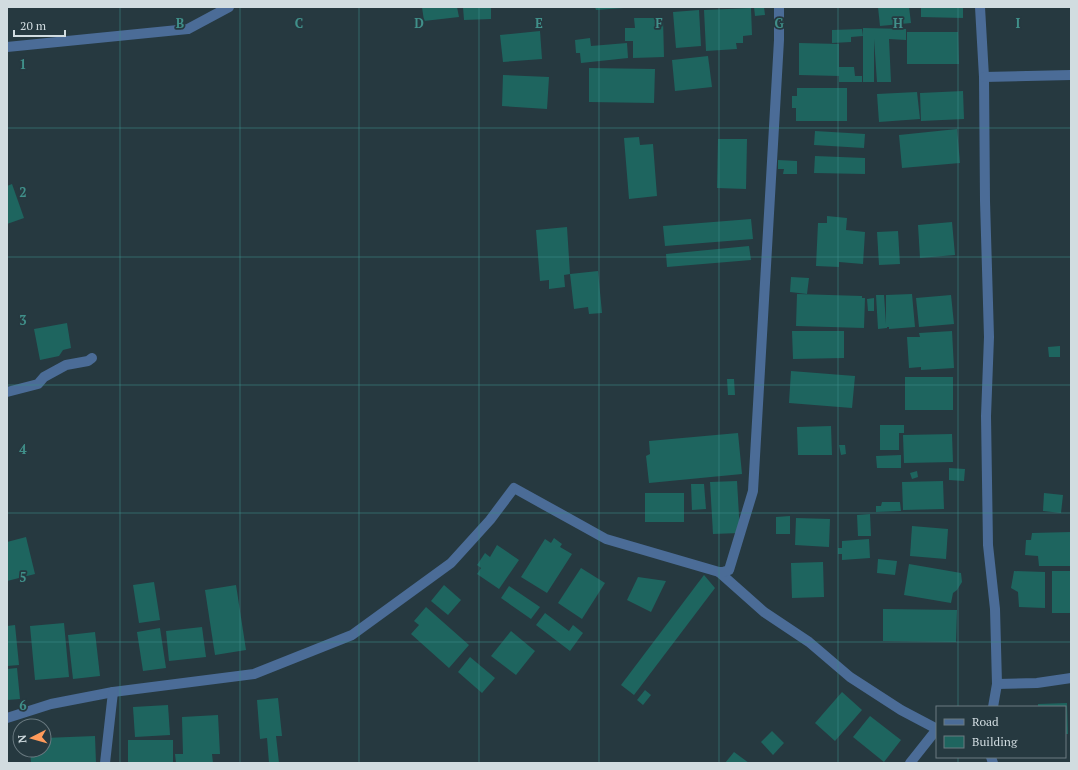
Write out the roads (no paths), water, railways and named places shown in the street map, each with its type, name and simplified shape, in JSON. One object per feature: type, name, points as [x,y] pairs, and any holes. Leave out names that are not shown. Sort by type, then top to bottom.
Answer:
[{"type":"street","points":[[7,47],[188,28],[229,7]]},
{"type":"street","points":[[7,718],[51,704],[113,692],[254,674],[352,635],[451,563],[490,520],[514,488],[606,539],[719,572],[730,570],[753,491],[778,48],[779,7]]},
{"type":"street","points":[[980,7],[984,77],[985,201],[989,337],[986,416],[988,545],[995,609],[997,684],[993,706]]},
{"type":"street","points":[[984,77],[1071,75]]},
{"type":"street","points":[[7,392],[38,384],[44,377],[66,365],[88,361],[92,358]]},
{"type":"street","points":[[719,572],[764,612],[809,642],[850,677],[901,710],[936,728]]},
{"type":"street","points":[[997,684],[1037,683],[1071,678]]},
{"type":"street","points":[[105,763],[113,692]]},
{"type":"street","points":[[910,763],[936,730]]}]
